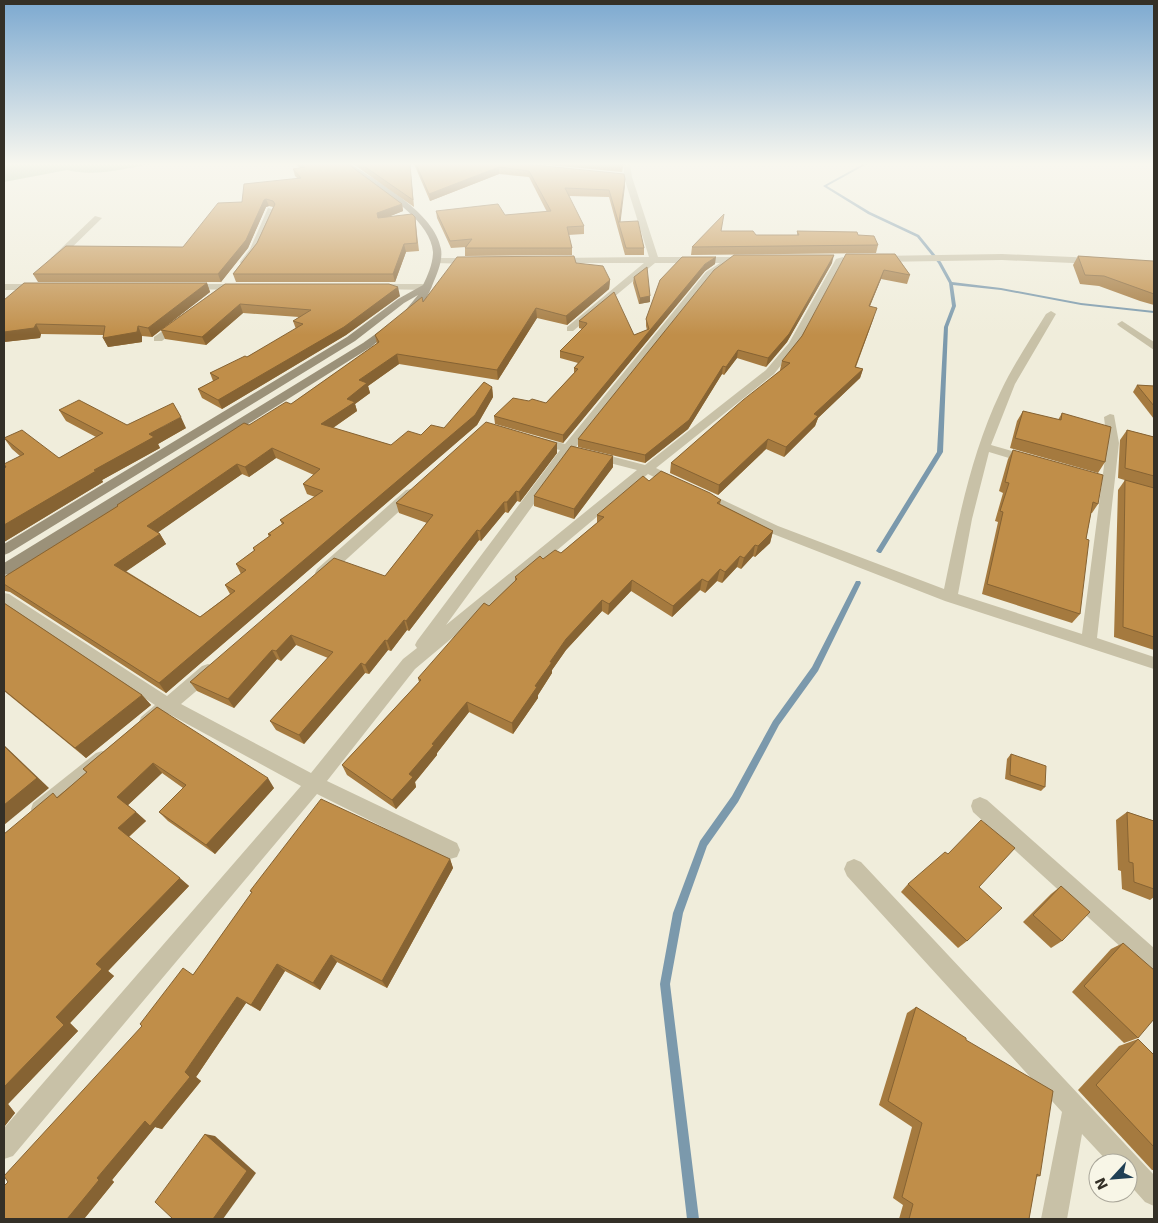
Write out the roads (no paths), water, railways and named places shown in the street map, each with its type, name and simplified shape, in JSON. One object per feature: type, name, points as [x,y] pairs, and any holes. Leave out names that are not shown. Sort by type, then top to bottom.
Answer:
[{"type":"main road","points":[[4,570],[367,345],[419,304],[437,261],[437,247],[431,232],[421,221]]},
{"type":"main road","points":[[4,550],[351,339],[402,301],[427,287]]},
{"type":"main road","points":[[226,416],[242,423]]},
{"type":"street","points":[[21,291],[95,221]]},
{"type":"street","points":[[210,299],[231,280],[254,250],[266,221]]},
{"type":"street","points":[[640,221],[654,259]]},
{"type":"street","points":[[868,259],[1002,257],[1106,262]]},
{"type":"street","points":[[570,330],[654,259]]},
{"type":"street","points":[[409,664],[647,469],[770,372],[794,344],[840,259]]},
{"type":"street","points":[[437,261],[486,260]]},
{"type":"street","points":[[545,260],[756,260]]},
{"type":"street","points":[[4,1148],[314,784],[409,664],[567,450],[709,274],[729,260]]},
{"type":"street","points":[[177,287],[231,280],[254,287]]},
{"type":"street","points":[[4,287],[21,291],[44,287]]},
{"type":"street","points":[[369,287],[427,287]]},
{"type":"street","points":[[950,597],[966,514],[984,448],[1005,395],[1028,351],[1051,314]]},
{"type":"street","points":[[158,339],[188,316]]},
{"type":"street","points":[[1122,324],[1154,348]]},
{"type":"street","points":[[1090,642],[1113,443],[1110,417]]},
{"type":"street","points":[[522,437],[647,469],[773,529],[950,597],[1154,663]]},
{"type":"street","points":[[984,448],[1042,464]]},
{"type":"street","points":[[310,583],[420,486]]},
{"type":"street","points":[[4,598],[168,705],[314,784],[450,850]]},
{"type":"street","points":[[138,729],[220,660]]},
{"type":"street","points":[[26,820],[116,747]]},
{"type":"street","points":[[980,806],[1154,962]]},
{"type":"street","points":[[854,869],[1117,1153]]},
{"type":"street","points":[[1054,1219],[1075,1108]]},
{"type":"street","points":[[1138,1176],[1154,1194]]},
{"type":"waterway","points":[[886,221],[918,236],[940,263],[951,283]]},
{"type":"waterway","points":[[879,551],[940,452],[946,327],[954,306],[951,283]]},
{"type":"waterway","points":[[951,283],[1001,289],[1081,304],[1154,312]]},
{"type":"waterway","points":[[693,1219],[665,984],[678,913],[703,844],[735,799],[776,723],[815,669],[858,583]]}]
